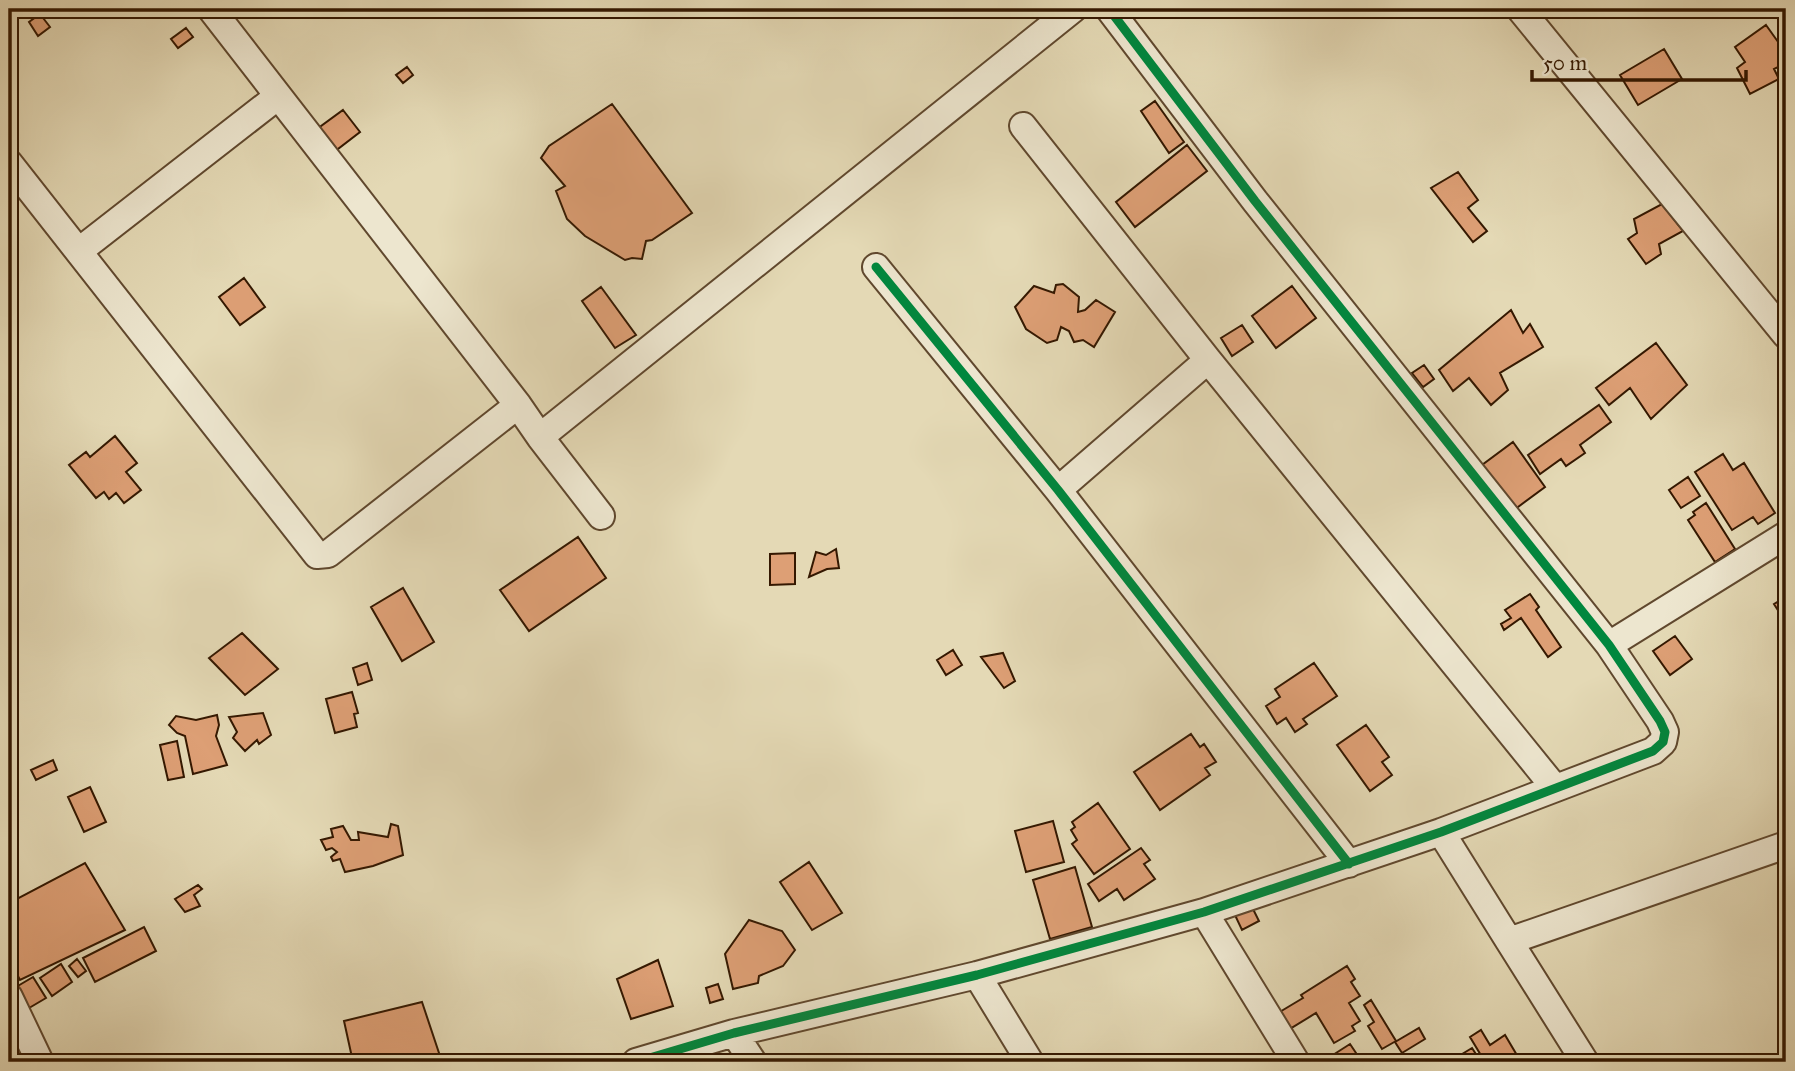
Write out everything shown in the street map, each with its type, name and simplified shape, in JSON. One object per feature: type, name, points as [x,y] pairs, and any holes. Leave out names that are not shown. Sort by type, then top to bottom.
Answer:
[{"type":"street","points":[[211,9],[601,516]]},
{"type":"street","points":[[540,437],[1073,9]]},
{"type":"street","points":[[636,1062],[734,1032],[977,975],[1204,912],[1441,832],[1653,751],[1663,742],[1665,732],[1660,721],[1609,645],[1255,201],[1109,9]]},
{"type":"street","points":[[1520,9],[1786,335]]},
{"type":"street","points":[[79,251],[277,97]]},
{"type":"street","points":[[1023,126],[1208,360],[1555,788]]},
{"type":"street","points":[[9,163],[317,555],[328,554],[518,405]]},
{"type":"street","points":[[876,267],[1058,490],[1349,863]]},
{"type":"street","points":[[1058,490],[1208,360]]},
{"type":"street","points":[[1609,645],[1786,535]]},
{"type":"street","points":[[1441,832],[1585,1062]]},
{"type":"street","points":[[1509,940],[1786,845]]},
{"type":"street","points":[[1204,912],[1296,1062]]},
{"type":"street","points":[[977,975],[1030,1062]]},
{"type":"street","points":[[9,997],[40,1062]]},
{"type":"street","points":[[734,1032],[753,1062]]},
{"type":"building","points":[[40,14],[50,27],[38,36],[29,22]]},
{"type":"building","points":[[1766,25],[1786,53],[1786,63],[1774,69],[1779,79],[1750,94],[1737,68],[1745,62],[1735,47]]},
{"type":"building","points":[[186,28],[193,37],[178,48],[171,39]]},
{"type":"building","points":[[1664,49],[1682,79],[1638,105],[1620,75]]},
{"type":"building","points":[[407,67],[413,75],[403,83],[396,75]]},
{"type":"building","points":[[1155,101],[1184,142],[1169,153],[1141,111]]},
{"type":"building","points":[[612,104],[692,213],[652,240],[646,241],[642,259],[625,260],[585,236],[567,219],[556,191],[565,186],[541,158],[549,146]]},
{"type":"building","points":[[343,110],[360,132],[334,152],[317,129]]},
{"type":"building","points":[[1187,145],[1207,171],[1135,227],[1116,202]]},
{"type":"building","points":[[1458,172],[1478,200],[1468,208],[1487,231],[1473,242],[1431,188]]},
{"type":"building","points":[[1662,204],[1683,231],[1659,244],[1661,254],[1646,264],[1628,239],[1637,233],[1634,219]]},
{"type":"building","points":[[244,278],[265,307],[240,325],[219,297]]},
{"type":"building","points":[[1063,284],[1079,297],[1078,312],[1085,310],[1096,300],[1115,312],[1094,347],[1083,340],[1074,342],[1069,331],[1061,327],[1057,340],[1047,343],[1026,329],[1015,307],[1034,286],[1054,293],[1056,285]]},
{"type":"building","points":[[1292,286],[1316,318],[1276,348],[1252,316]]},
{"type":"building","points":[[601,287],[636,335],[615,348],[582,301]]},
{"type":"building","points":[[1511,310],[1523,333],[1530,324],[1543,347],[1500,373],[1508,390],[1491,405],[1469,378],[1453,391],[1439,370]]},
{"type":"building","points":[[1242,325],[1253,342],[1232,356],[1221,338]]},
{"type":"building","points":[[1656,343],[1687,385],[1651,419],[1630,388],[1609,405],[1596,388]]},
{"type":"building","points":[[1424,365],[1434,379],[1423,387],[1412,373]]},
{"type":"building","points":[[1599,405],[1611,422],[1580,445],[1585,453],[1566,466],[1561,459],[1540,474],[1528,455]]},
{"type":"building","points":[[115,436],[137,463],[126,472],[141,490],[124,503],[116,493],[109,499],[104,492],[96,498],[69,465],[86,452],[90,457]]},
{"type":"building","points":[[1513,442],[1545,487],[1514,510],[1482,465]]},
{"type":"building","points":[[1723,454],[1733,470],[1744,463],[1775,513],[1758,524],[1753,517],[1732,530],[1695,472]]},
{"type":"building","points":[[1688,477],[1700,496],[1681,508],[1669,490]]},
{"type":"building","points":[[1706,503],[1735,549],[1715,562],[1688,520],[1695,515],[1693,512]]},
{"type":"building","points":[[578,537],[606,578],[529,631],[500,590]]},
{"type":"building","points":[[836,549],[839,568],[827,569],[809,577],[816,552],[826,555]]},
{"type":"building","points":[[795,553],[795,584],[770,585],[770,554]]},
{"type":"building","points":[[403,588],[434,642],[402,661],[371,607]]},
{"type":"building","points":[[1530,594],[1539,607],[1536,610],[1561,647],[1548,657],[1521,618],[1504,630],[1501,624],[1511,618],[1505,610]]},
{"type":"building","points":[[1786,597],[1786,623],[1774,604]]},
{"type":"building","points":[[242,633],[278,669],[245,695],[209,658]]},
{"type":"building","points":[[1675,636],[1692,659],[1670,675],[1653,651]]},
{"type":"building","points":[[953,650],[962,665],[946,675],[937,660]]},
{"type":"building","points":[[1003,653],[1015,681],[1004,688],[981,657]]},
{"type":"building","points":[[367,663],[372,680],[358,685],[353,668]]},
{"type":"building","points":[[1314,663],[1337,696],[1303,719],[1307,724],[1295,732],[1286,718],[1277,724],[1266,706],[1280,697],[1275,689]]},
{"type":"building","points":[[352,692],[358,713],[354,714],[357,727],[335,733],[326,699]]},
{"type":"building","points":[[263,713],[271,735],[259,744],[257,740],[245,751],[233,738],[237,732],[229,717]]},
{"type":"building","points":[[217,715],[219,725],[216,736],[227,765],[193,774],[185,736],[169,725],[176,716],[196,720]]},
{"type":"building","points":[[1366,725],[1389,757],[1382,762],[1392,775],[1370,791],[1337,745]]},
{"type":"building","points":[[1191,734],[1200,747],[1204,744],[1216,762],[1205,768],[1210,775],[1160,810],[1134,772]]},
{"type":"building","points":[[177,741],[184,777],[168,780],[160,745]]},
{"type":"building","points":[[53,760],[57,770],[36,780],[31,770]]},
{"type":"building","points":[[90,787],[106,822],[84,832],[68,797]]},
{"type":"building","points":[[1098,803],[1130,849],[1094,874],[1072,844],[1077,840],[1071,830],[1075,827],[1072,822]]},
{"type":"building","points":[[1053,821],[1064,862],[1026,872],[1015,831]]},
{"type":"building","points":[[391,824],[398,826],[403,855],[373,866],[345,872],[340,859],[333,861],[331,857],[337,852],[332,848],[326,850],[321,840],[333,837],[331,829],[343,826],[351,840],[359,840],[358,832],[388,837]]},
{"type":"building","points":[[1141,848],[1150,860],[1144,864],[1155,879],[1124,900],[1117,889],[1099,901],[1088,884]]},
{"type":"building","points":[[809,862],[842,913],[812,930],[780,882]]},
{"type":"building","points":[[85,863],[125,930],[20,980],[9,959],[9,903]]},
{"type":"building","points":[[1075,867],[1092,927],[1050,939],[1033,880]]},
{"type":"building","points":[[198,885],[202,889],[194,895],[200,906],[185,912],[175,899]]},
{"type":"building","points":[[1251,905],[1259,921],[1242,930],[1234,913]]},
{"type":"building","points":[[749,920],[782,931],[795,950],[783,966],[759,976],[758,983],[733,989],[725,954]]},
{"type":"building","points":[[144,927],[156,951],[95,982],[83,958]]},
{"type":"building","points":[[77,959],[86,971],[78,977],[69,966]]},
{"type":"building","points":[[658,960],[673,1006],[631,1019],[617,979]]},
{"type":"building","points":[[61,964],[72,982],[52,996],[40,978]]},
{"type":"building","points":[[1347,966],[1355,979],[1351,982],[1360,996],[1349,1003],[1360,1021],[1352,1026],[1355,1031],[1334,1043],[1316,1013],[1288,1030],[1278,1013]]},
{"type":"building","points":[[33,977],[46,998],[24,1011],[11,990]]},
{"type":"building","points":[[718,984],[723,999],[710,1003],[706,988]]},
{"type":"building","points":[[1371,1000],[1396,1041],[1382,1049],[1368,1026],[1374,1022],[1364,1005]]},
{"type":"building","points":[[422,1002],[442,1062],[353,1062],[344,1021]]},
{"type":"building","points":[[1419,1028],[1425,1039],[1402,1053],[1395,1042]]},
{"type":"building","points":[[1481,1030],[1490,1045],[1505,1035],[1521,1062],[1485,1062],[1470,1037]]},
{"type":"building","points":[[1350,1044],[1362,1062],[1322,1062]]},
{"type":"building","points":[[1472,1048],[1481,1062],[1449,1062]]},
{"type":"cycle path","points":[[636,1062],[734,1033],[977,975],[1204,912],[1441,832],[1653,751],[1663,742],[1665,732],[1660,721],[1609,645],[1255,201],[1109,9]]},
{"type":"cycle path","points":[[876,267],[1058,490],[1349,864]]}]
